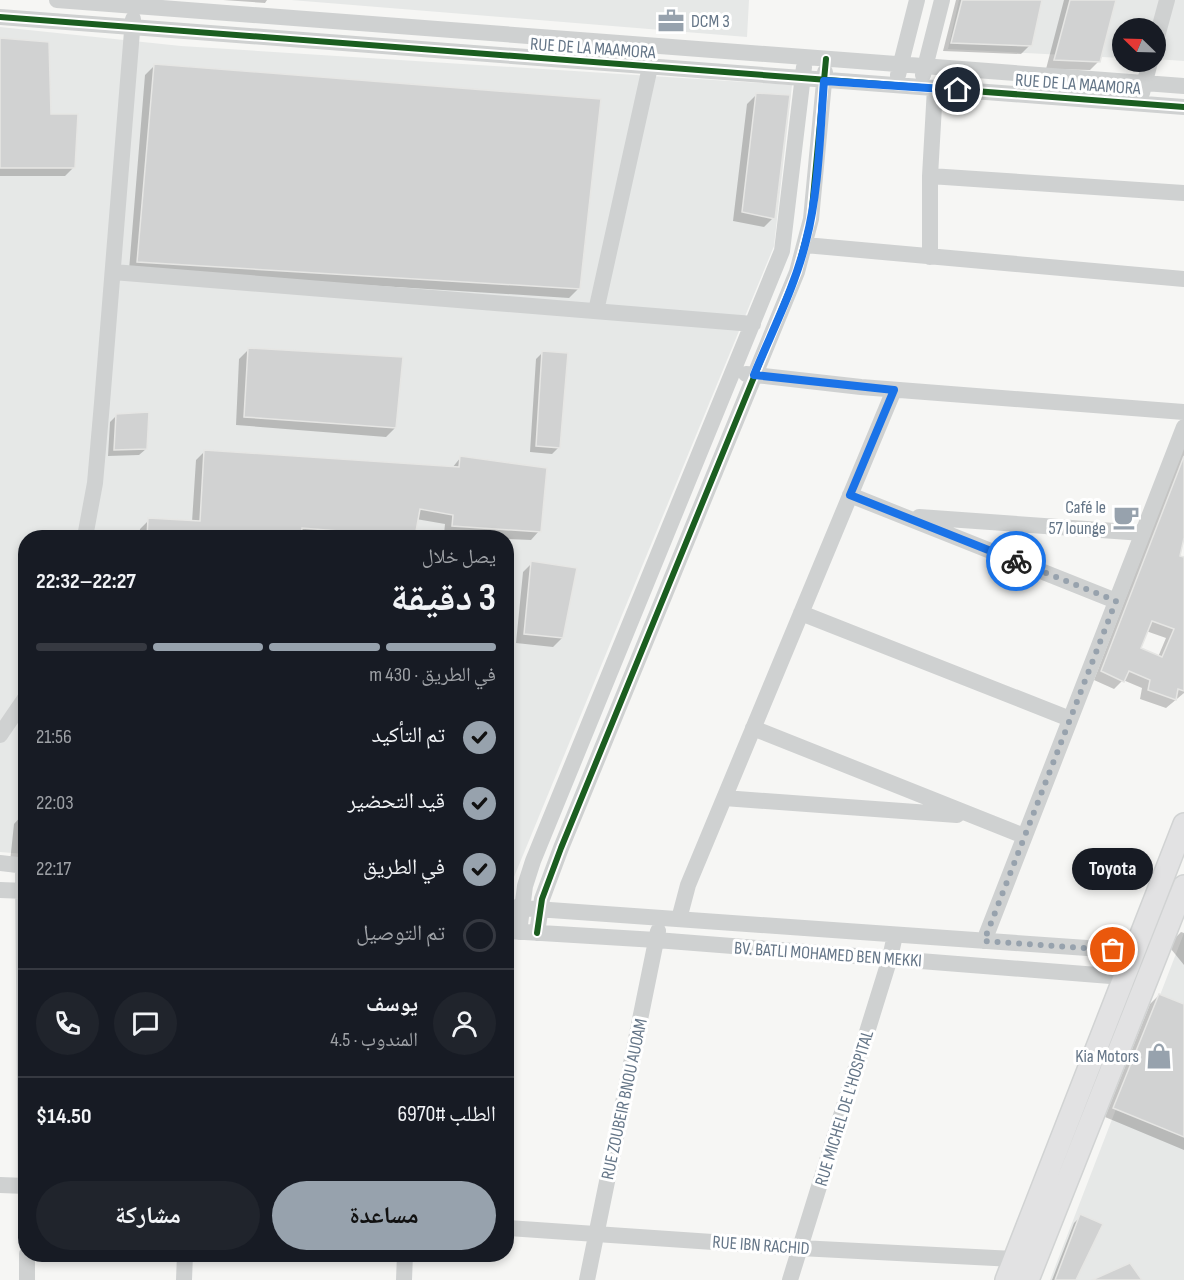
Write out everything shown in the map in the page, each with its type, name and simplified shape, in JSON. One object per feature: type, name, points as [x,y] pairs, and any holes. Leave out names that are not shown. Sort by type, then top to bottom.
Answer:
[{"type":"main road","points":[[1006,1280],[1184,824]]},
{"type":"main road","points":[[1028,1280],[1182,894]]},
{"type":"street","name":"RUE DE LA MAAMORA","points":[[57,0],[134,3],[349,22],[1184,86]]},
{"type":"street","points":[[895,85],[917,0]]},
{"type":"street","points":[[930,257],[928,88],[925,66],[942,0]]},
{"type":"street","points":[[1162,18],[1167,0]]},
{"type":"street","points":[[86,530],[95,483],[134,3]]},
{"type":"street","name":"RUE DE LA MAAMORA","points":[[0,17],[132,29],[1184,107]]},
{"type":"street","points":[[347,44],[349,22]]},
{"type":"street","points":[[514,908],[777,263],[784,240],[805,58]]},
{"type":"street","points":[[537,933],[546,885],[806,245],[811,219],[826,59]]},
{"type":"street","points":[[596,311],[650,67]]},
{"type":"street","points":[[1141,103],[1147,72]]},
{"type":"street","points":[[930,176],[1184,193]]},
{"type":"street","points":[[806,245],[1184,279]]},
{"type":"street","points":[[113,273],[753,324]]},
{"type":"street","points":[[733,372],[894,390],[1184,412]]},
{"type":"street","points":[[679,919],[688,885],[894,390]]},
{"type":"street","points":[[984,941],[1184,427]]},
{"type":"street","points":[[850,495],[1116,601]]},
{"type":"street","points":[[902,516],[1143,532]]},
{"type":"street","points":[[801,614],[1070,719]]},
{"type":"street","points":[[0,735],[18,709]]},
{"type":"street","points":[[753,728],[1024,836]]},
{"type":"street","points":[[724,798],[973,816]]},
{"type":"street","points":[[0,863],[18,865]]},
{"type":"street","points":[[0,890],[18,891]]},
{"type":"street","name":"BV. BATLI MOHAMED BEN MEKKI","points":[[514,908],[1158,953]]},
{"type":"street","name":"RUE ZOUBEIR BNOU AUOAM","points":[[587,1280],[660,917]]},
{"type":"street","points":[[766,925],[766,949]]},
{"type":"street","name":"BV. BATLI MOHAMED BEN MEKKI","points":[[514,931],[656,940],[1148,979]]},
{"type":"street","name":"RUE MICHEL DE L'HOSPITAL","points":[[790,1280],[890,958],[895,934]]},
{"type":"street","points":[[0,1185],[18,1186]]},
{"type":"street","name":"RUE IBN RACHID","points":[[514,1228],[800,1248],[1014,1259]]},
{"type":"street","points":[[27,1262],[27,1280]]},
{"type":"street","points":[[184,1280],[185,1262]]},
{"type":"street","points":[[404,1280],[405,1262]]},
{"type":"shaded area","points":[[291,0],[749,0],[747,37]]},
{"type":"shaded area","points":[[959,0],[1184,0],[1184,61],[1166,60],[1166,18],[1112,18],[1112,57],[948,49]]},
{"type":"shaded area","points":[[0,27],[181,46],[792,85],[774,246],[514,877],[514,530],[18,530],[18,853],[0,852]]},
{"type":"shaded area","points":[[1184,933],[1184,1280],[1050,1280]]},
{"type":"building","points":[[962,0],[1042,0],[1032,46],[951,43]]},
{"type":"building","points":[[1070,0],[1116,0],[1100,62],[1054,60]]},
{"type":"building","points":[[0,38],[49,42],[51,114],[78,114],[75,168],[0,168]]},
{"type":"building","points":[[154,64],[601,99],[580,289],[137,262]]},
{"type":"building","points":[[756,93],[790,95],[775,219],[742,212]]},
{"type":"building","points":[[248,348],[403,357],[396,428],[244,417]]},
{"type":"building","points":[[542,351],[568,353],[560,448],[536,446]]},
{"type":"building","points":[[149,412],[147,449],[114,450],[116,414]]},
{"type":"building","points":[[204,450],[459,467],[460,456],[547,468],[541,532],[452,526],[453,515],[420,509],[416,530],[302,528],[302,530],[147,530],[148,518],[200,521]]},
{"type":"building","points":[[1184,456],[1184,538],[1180,556],[1184,557],[1184,691],[1178,689],[1176,700],[1148,690],[1150,680],[1129,671],[1124,682],[1101,671]],"holes":[[[1152,621],[1174,629],[1162,657],[1141,648]]]},
{"type":"building","points":[[531,561],[577,568],[563,638],[524,634]]},
{"type":"building","name":"Kia Motors","points":[[1159,994],[1184,1004],[1184,1137],[1113,1108]]},
{"type":"building","points":[[1080,1214],[1103,1224],[1076,1280],[1055,1280]]},
{"type":"building","points":[[1130,1263],[1142,1280],[1092,1280]]},
{"type":"cycle path","points":[[0,17],[1184,107]]},
{"type":"cycle path","points":[[537,933],[542,899],[561,848],[797,272],[811,219],[826,59]]},
{"type":"way so far","points":[[1016,561],[1116,601],[984,941],[1113,950]]},
{"type":"place","name":"DCM 3","points":[[671,21]]},
{"type":"place","name":"Café le 57 lounge","points":[[1126,517]]},
{"type":"place","name":"Toyota","points":[[1113,950]]},
{"type":"place","name":"Kia Motors","points":[[1159,1056]]},
{"type":"route","points":[[958,90],[824,81],[811,219],[806,245],[754,375],[894,390],[850,495],[1016,561]]}]
